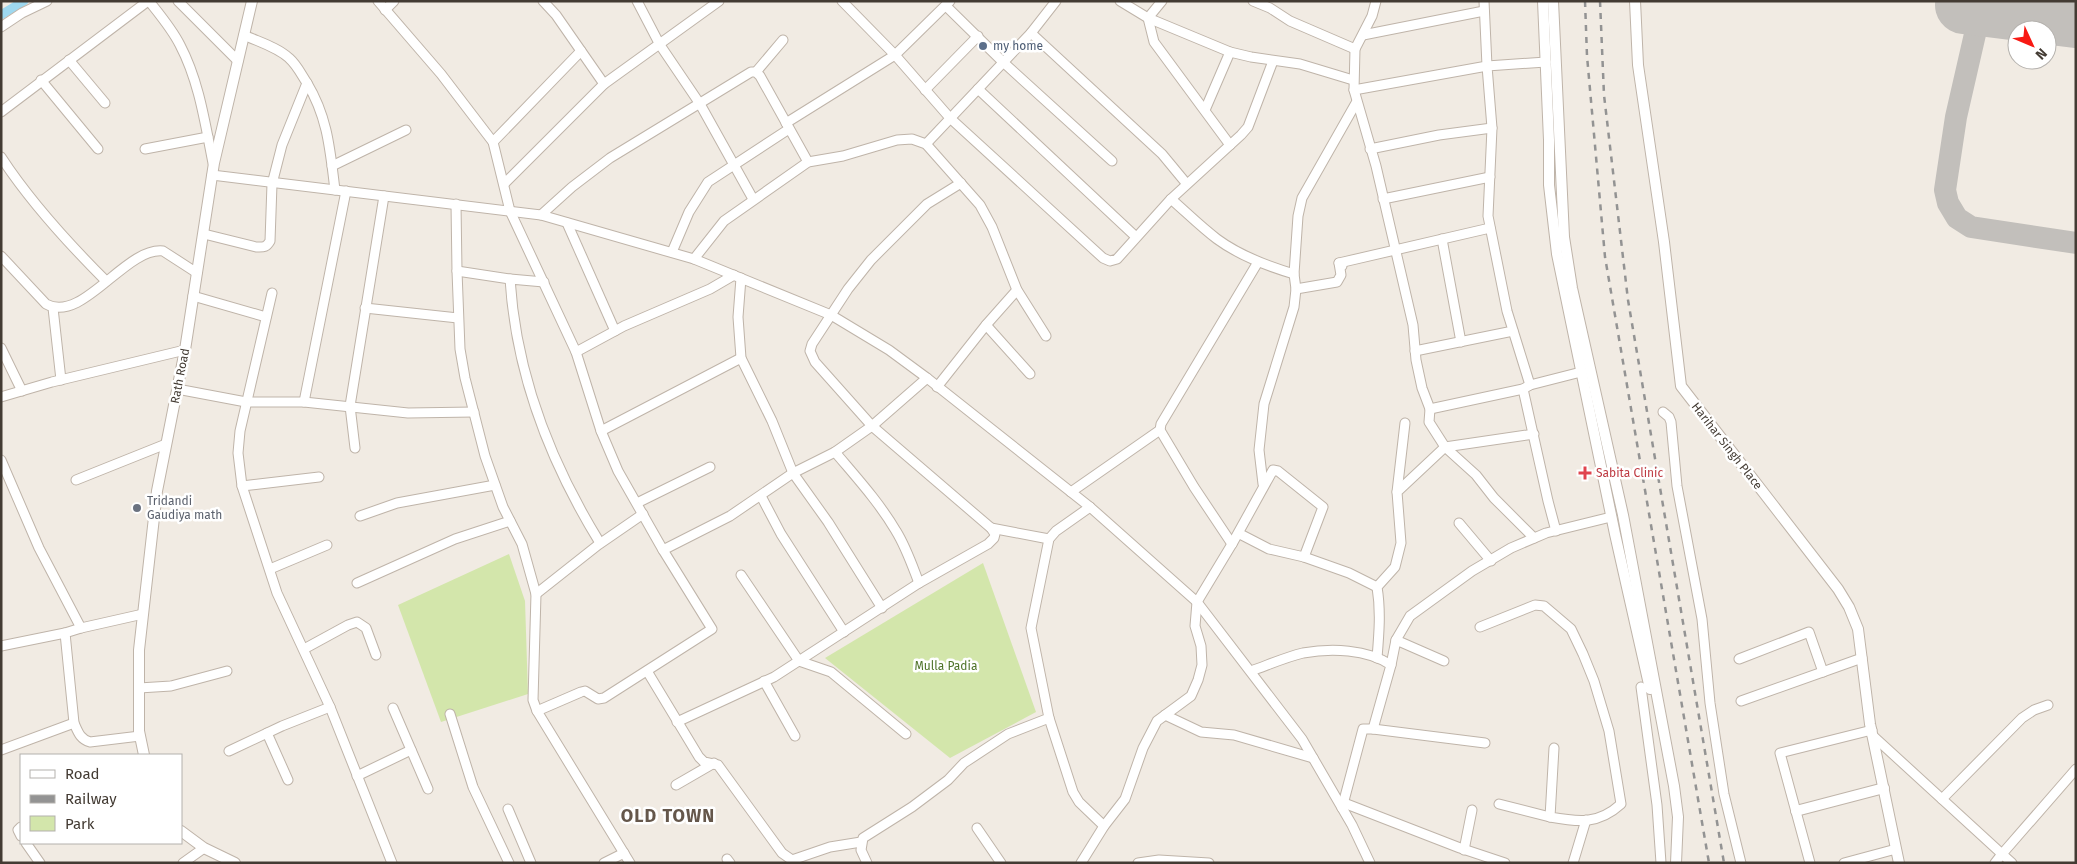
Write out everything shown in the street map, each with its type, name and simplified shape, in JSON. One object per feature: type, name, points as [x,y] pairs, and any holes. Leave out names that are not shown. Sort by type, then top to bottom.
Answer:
[{"type":"street","points":[[1,27],[22,12],[46,1]]},
{"type":"street","points":[[1,112],[148,1],[171,30],[188,62],[197,89],[214,163]]},
{"type":"street","points":[[178,1],[238,61]]},
{"type":"street","name":"Rath Road","points":[[144,754],[140,736],[139,650],[157,491],[185,350],[214,163],[252,1]]},
{"type":"street","points":[[378,1],[441,74],[493,142],[510,211],[576,352],[601,431],[618,471],[663,550],[712,629],[604,698],[598,699],[585,691],[537,711]]},
{"type":"street","points":[[385,10],[394,1]]},
{"type":"street","points":[[543,1],[556,16],[604,84]]},
{"type":"street","points":[[637,1],[660,45],[700,104],[753,199]]},
{"type":"street","points":[[504,184],[604,84],[718,1]]},
{"type":"street","points":[[842,1],[895,55],[950,118],[1103,258],[1110,261],[1117,259],[1186,183],[1248,127],[1274,61]]},
{"type":"street","points":[[926,144],[1031,33],[1056,1]]},
{"type":"street","points":[[1120,1],[1148,18],[1230,52],[1300,64],[1353,80]]},
{"type":"street","points":[[1148,18],[1162,1]]},
{"type":"street","points":[[1253,1],[1270,8],[1290,21],[1355,50]]},
{"type":"street","points":[[1376,1],[1355,50],[1354,90],[1383,199],[1413,325],[1415,351],[1422,388],[1430,409],[1429,422],[1445,447],[1476,474],[1494,498],[1534,538]]},
{"type":"street","points":[[1543,1],[1550,140],[1549,185],[1557,254],[1611,517],[1668,769],[1674,786]]},
{"type":"street","points":[[1554,1],[1565,245],[1572,288],[1623,515],[1656,684],[1678,817],[1676,863]]},
{"type":"street","name":"Harihar Singh Place","points":[[1635,1],[1638,65],[1664,242],[1681,386],[1838,589],[1849,607],[1858,629],[1872,732],[1899,863]]},
{"type":"street","points":[[672,252],[689,212],[708,182],[787,126],[895,55],[948,3],[1003,62],[1112,160]]},
{"type":"street","points":[[1363,35],[1484,6],[1492,128],[1488,216],[1556,531]]},
{"type":"street","points":[[1148,18],[1154,42],[1230,145]]},
{"type":"street","points":[[1031,33],[1162,154],[1186,183]]},
{"type":"street","points":[[244,35],[288,57],[296,65],[318,101],[326,126],[335,190]]},
{"type":"street","points":[[925,90],[978,36]]},
{"type":"street","points":[[541,215],[572,187],[610,158],[751,72],[756,72],[783,40]]},
{"type":"street","points":[[493,142],[581,51]]},
{"type":"street","points":[[1205,110],[1230,52]]},
{"type":"street","points":[[70,60],[105,104]]},
{"type":"street","points":[[1354,90],[1487,66],[1546,62]]},
{"type":"street","points":[[756,72],[808,162]]},
{"type":"street","points":[[41,80],[98,149]]},
{"type":"street","points":[[204,234],[256,247],[268,245],[270,241],[272,184],[282,145],[306,83]]},
{"type":"street","points":[[978,89],[1060,168],[1136,236]]},
{"type":"street","points":[[1263,484],[1259,450],[1264,404],[1294,307],[1298,216],[1302,198],[1356,103]]},
{"type":"street","points":[[1370,149],[1440,135],[1492,128]]},
{"type":"street","points":[[332,166],[406,130]]},
{"type":"street","points":[[145,149],[208,137]]},
{"type":"street","points":[[694,259],[724,221],[808,162],[843,156],[897,140],[912,139],[926,144],[986,215],[1017,290],[1046,336]]},
{"type":"street","points":[[1,158],[27,194],[64,239],[106,282]]},
{"type":"street","points":[[212,175],[272,184],[346,191],[541,215],[694,259],[831,315],[888,350],[927,378],[1090,507],[1197,602],[1302,739],[1343,806],[1370,863]]},
{"type":"street","points":[[1383,199],[1490,177]]},
{"type":"street","points":[[677,722],[764,681],[799,661],[920,583],[988,544],[994,538],[995,534],[991,528],[872,426],[811,357],[810,351],[812,344],[831,315],[871,260],[927,204],[960,183]]},
{"type":"street","points":[[304,402],[346,191]]},
{"type":"street","points":[[355,448],[350,406],[384,196]]},
{"type":"street","points":[[1171,199],[1217,239],[1238,252],[1258,262],[1294,274]]},
{"type":"street","points":[[456,204],[460,349],[474,412],[495,484],[510,521],[522,544],[536,594],[536,642],[532,687],[537,711],[630,863]]},
{"type":"street","points":[[567,223],[615,331]]},
{"type":"street","points":[[1296,290],[1337,282],[1341,275],[1341,264],[1490,228]]},
{"type":"street","points":[[1442,240],[1461,342]]},
{"type":"street","points":[[1,256],[46,304],[53,308],[62,308],[78,302],[149,253],[157,250],[163,251],[197,273]]},
{"type":"street","points":[[1232,544],[1194,487],[1160,430],[1161,424],[1258,262]]},
{"type":"street","points":[[457,271],[544,282]]},
{"type":"street","points":[[576,352],[615,331],[738,276]]},
{"type":"street","points":[[738,276],[741,358],[772,421],[793,473],[833,529],[882,608]]},
{"type":"street","points":[[510,279],[511,299],[523,364],[540,427],[566,484],[600,543]]},
{"type":"street","points":[[937,386],[1017,290]]},
{"type":"street","points":[[272,293],[246,402],[238,453],[242,486],[283,608],[330,707],[392,863]]},
{"type":"street","points":[[193,296],[266,317]]},
{"type":"street","points":[[53,308],[61,380]]},
{"type":"street","points":[[365,308],[458,318]]},
{"type":"street","points":[[986,325],[1030,374]]},
{"type":"street","points":[[1415,351],[1513,331]]},
{"type":"street","points":[[1,348],[22,391]]},
{"type":"street","points":[[1,397],[61,380],[185,350]]},
{"type":"street","points":[[601,431],[741,358]]},
{"type":"street","points":[[1430,409],[1581,372]]},
{"type":"street","points":[[663,550],[730,516],[793,473],[835,452],[872,426],[927,378]]},
{"type":"street","points":[[177,390],[246,402],[304,402],[408,413],[474,412]]},
{"type":"street","points":[[1663,412],[1669,417],[1671,422],[1676,486],[1702,619],[1710,704],[1724,794],[1741,863]]},
{"type":"street","points":[[1376,587],[1395,568],[1401,543],[1397,492],[1405,423]]},
{"type":"street","points":[[1071,492],[1160,430]]},
{"type":"street","points":[[1397,492],[1445,447],[1534,434]]},
{"type":"street","points":[[76,480],[166,444]]},
{"type":"street","points":[[835,452],[865,488],[895,529],[920,583]]},
{"type":"street","points":[[1,460],[40,548],[81,628]]},
{"type":"street","points":[[637,503],[710,468]]},
{"type":"street","points":[[1081,863],[1104,826],[1125,799],[1149,734],[1157,721],[1191,696],[1202,665],[1201,646],[1195,626],[1197,602],[1232,544],[1272,470],[1278,471],[1323,507],[1304,557]]},
{"type":"street","points":[[242,486],[319,477]]},
{"type":"street","points":[[360,516],[397,503],[495,484]]},
{"type":"street","points":[[760,496],[844,632]]},
{"type":"street","points":[[1090,507],[1049,539],[1031,628],[1048,718],[1074,792],[1079,802],[1104,826]]},
{"type":"street","points":[[536,594],[600,543],[643,514]]},
{"type":"street","points":[[1373,728],[1396,640],[1410,616],[1472,571],[1511,548],[1556,531],[1611,517]]},
{"type":"street","points":[[357,583],[455,539],[510,521]]},
{"type":"street","points":[[1459,523],[1491,561]]},
{"type":"street","points":[[991,528],[1049,539]]},
{"type":"street","points":[[1238,533],[1269,549],[1304,557],[1349,573],[1376,587],[1379,600],[1377,658]]},
{"type":"street","points":[[270,569],[327,545]]},
{"type":"street","points":[[741,575],[799,661],[830,672],[906,734]]},
{"type":"street","points":[[1480,627],[1534,605],[1544,606],[1570,629],[1594,682],[1609,731],[1620,804],[1610,814],[1579,822],[1499,804]]},
{"type":"street","points":[[1,646],[143,614]]},
{"type":"street","points":[[304,649],[356,622],[366,628],[376,655]]},
{"type":"street","points":[[1739,659],[1809,632],[1823,672]]},
{"type":"street","points":[[65,633],[74,723],[80,735],[84,740],[90,742],[140,736]]},
{"type":"street","points":[[1396,640],[1444,661]]},
{"type":"street","points":[[1251,671],[1303,653],[1354,651],[1377,658],[1390,665]]},
{"type":"street","points":[[1741,701],[1862,658]]},
{"type":"street","points":[[139,688],[171,686],[227,671]]},
{"type":"street","points":[[647,671],[677,722],[704,762],[714,763],[721,769],[782,853],[790,861],[830,847],[861,842]]},
{"type":"street","points":[[764,681],[795,736]]},
{"type":"street","points":[[1640,687],[1657,805],[1661,863]]},
{"type":"street","points":[[1942,799],[2022,718],[2034,710],[2048,705]]},
{"type":"street","points":[[229,751],[330,707]]},
{"type":"street","points":[[393,708],[428,788]]},
{"type":"street","points":[[450,714],[473,787],[509,863]]},
{"type":"street","points":[[1165,715],[1201,732],[1234,735],[1312,758]]},
{"type":"street","points":[[867,863],[861,850],[863,838],[912,807],[948,780],[964,763],[1008,734],[1048,718]]},
{"type":"street","points":[[1,750],[74,723]]},
{"type":"street","points":[[1343,806],[1363,729],[1373,728],[1485,743]]},
{"type":"street","points":[[1810,863],[1780,753],[1872,732],[2012,863]]},
{"type":"street","points":[[267,733],[288,780]]},
{"type":"street","points":[[1550,817],[1554,748]]},
{"type":"street","points":[[357,776],[410,750]]},
{"type":"street","points":[[676,785],[714,763]]},
{"type":"street","points":[[1995,863],[2076,769]]},
{"type":"street","points":[[1796,811],[1884,788]]},
{"type":"street","points":[[1343,806],[1505,863]]},
{"type":"street","points":[[508,809],[531,863]]},
{"type":"street","points":[[1464,850],[1472,810]]},
{"type":"street","points":[[1574,863],[1586,820]]},
{"type":"street","points":[[977,828],[1001,863]]},
{"type":"street","points":[[182,832],[204,848],[235,863]]},
{"type":"street","points":[[27,844],[40,863]]},
{"type":"street","points":[[183,863],[204,848]]},
{"type":"street","points":[[1844,863],[1896,849]]},
{"type":"street","points":[[604,863],[624,853]]},
{"type":"street","points":[[1138,863],[1159,860],[1209,863]]},
{"type":"green space","points":[[509,554],[525,601],[528,694],[441,722],[398,605]]},
{"type":"green space","name":"Mulla Padia","points":[[983,563],[1036,712],[950,758],[825,658]]},
{"type":"waterway","points":[[1,15],[24,1]]},
{"type":"taxiway","points":[[1976,1],[1992,20],[2010,26],[2029,24],[2052,16]]},
{"type":"taxiway","points":[[1981,8],[1956,117],[1945,190],[1948,203],[1957,218],[1971,227],[2076,243]]},
{"type":"runway","points":[[1964,5],[2076,19]]},
{"type":"railway","points":[[1585,1],[1587,56],[1605,257],[1709,863]]},
{"type":"railway","points":[[1600,1],[1604,95],[1628,300],[1724,863]]},
{"type":"place","name":"my home","points":[[983,46]]},
{"type":"place","name":"Sabita Clinic","points":[[1585,473]]},
{"type":"place","name":"Tridandi Gaudiya math","points":[[137,508]]},
{"type":"district","name":"OLD TOWN","points":[[668,816]]}]
